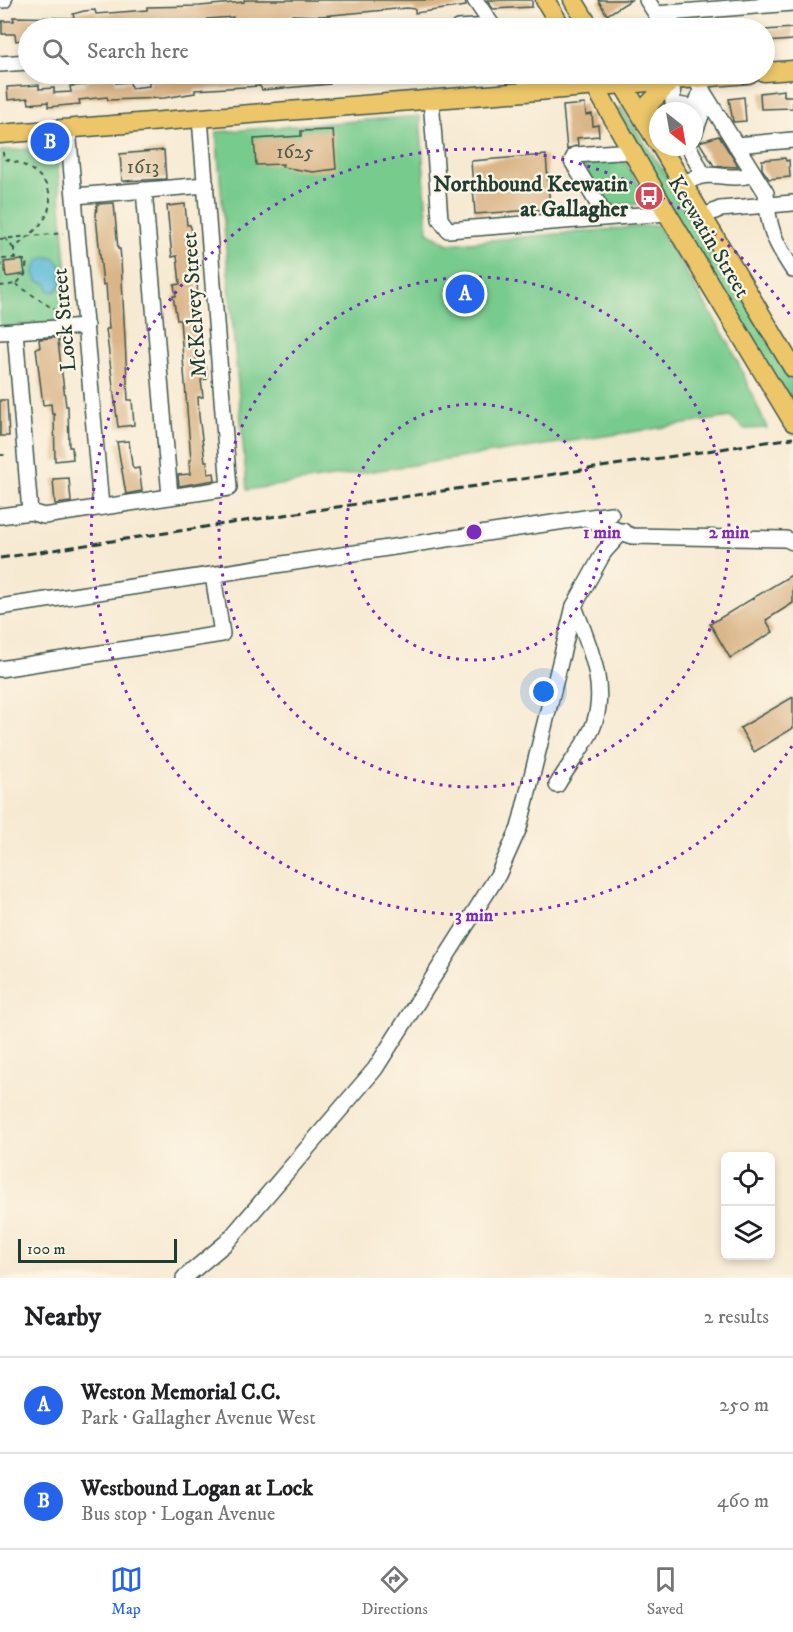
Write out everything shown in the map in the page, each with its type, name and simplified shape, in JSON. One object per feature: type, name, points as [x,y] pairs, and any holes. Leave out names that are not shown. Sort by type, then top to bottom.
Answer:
[{"type":"main road","points":[[545,0],[556,18]]},
{"type":"main road","points":[[573,0],[584,18]]},
{"type":"main road","points":[[775,71],[793,70]]},
{"type":"main road","points":[[537,91],[547,84]]},
{"type":"main road","points":[[1,140],[68,129],[537,91],[572,84]]},
{"type":"main road","name":"Keewatin Street","points":[[594,84],[667,213],[793,422]]},
{"type":"main road","name":"Keewatin Street","points":[[623,84],[649,127]]},
{"type":"main road","points":[[651,102],[668,84]]},
{"type":"main road","name":"Keewatin Street","points":[[666,156],[793,368]]},
{"type":"street","points":[[475,0],[487,18]]},
{"type":"street","points":[[647,0],[659,18]]},
{"type":"street","points":[[656,14],[793,3]]},
{"type":"street","points":[[0,64],[18,63]]},
{"type":"street","points":[[531,84],[537,91]]},
{"type":"street","points":[[672,84],[672,102]]},
{"type":"street","points":[[692,102],[695,84]]},
{"type":"street","points":[[698,84],[766,193],[766,215],[773,236],[793,270]]},
{"type":"street","points":[[431,99],[442,225],[447,230],[667,213]]},
{"type":"street","name":"McKelvey Street","points":[[170,496],[229,488],[200,118]]},
{"type":"street","name":"Lock Street","points":[[68,129],[101,507]]},
{"type":"street","points":[[736,145],[793,140]]},
{"type":"street","points":[[606,217],[572,161],[575,155],[632,151]]},
{"type":"street","points":[[693,156],[702,174]]},
{"type":"street","points":[[684,184],[702,174],[740,179],[754,174]]},
{"type":"street","points":[[75,196],[206,185]]},
{"type":"street","points":[[0,516],[30,512],[44,516],[170,496],[144,190]]},
{"type":"street","points":[[704,216],[720,209],[793,203]]},
{"type":"street","points":[[30,512],[7,332],[86,326]]},
{"type":"street","points":[[0,607],[611,514]]},
{"type":"street","points":[[585,518],[632,536],[786,539],[793,542]]},
{"type":"street","points":[[184,1278],[226,1242],[375,1069],[498,875],[519,828],[574,606],[604,552],[623,531]]},
{"type":"street","points":[[0,669],[222,634],[213,574]]},
{"type":"street","points":[[557,785],[592,727],[599,694],[595,663],[574,606]]},
{"type":"path","points":[[1,140],[2,159],[28,165],[37,172],[48,188],[50,201],[46,217],[38,228],[14,249]]},
{"type":"path","points":[[0,239],[63,233]]},
{"type":"path","points":[[5,238],[14,249],[14,258]]},
{"type":"path","points":[[0,268],[3,259],[14,258],[27,261],[25,275],[16,284],[0,286]]},
{"type":"path","points":[[16,284],[58,312],[70,310]]},
{"type":"path","points":[[0,455],[8,455]]},
{"type":"green space","points":[[621,107],[649,149],[649,156],[653,156],[712,245],[793,382],[793,411],[678,221],[618,110]]},
{"type":"green space","points":[[420,116],[428,232],[448,244],[657,225],[730,345],[767,428],[745,429],[731,417],[247,490],[216,132]]},
{"type":"green space","points":[[56,147],[71,321],[0,327],[0,151]]},
{"type":"green space","points":[[622,157],[645,195],[641,204],[604,206],[580,160]]},
{"type":"water","points":[[47,257],[55,258],[61,266],[62,284],[55,292],[48,290],[47,284],[37,281],[34,273],[39,260]]},
{"type":"building","points":[[244,0],[465,0],[466,6],[415,13],[415,9],[407,8],[321,16],[292,15],[292,18],[74,18],[73,14],[95,10],[96,14],[147,10],[147,7],[244,2]]},
{"type":"building","points":[[487,0],[532,0],[532,7],[493,9]]},
{"type":"building","points":[[598,0],[631,0],[607,15]]},
{"type":"building","points":[[13,17],[74,18],[18,18],[18,41],[16,41],[15,34],[2,34],[2,21],[14,21]]},
{"type":"building","points":[[793,28],[793,40],[775,41],[775,29]]},
{"type":"building","points":[[86,84],[130,84],[131,88],[149,86],[149,84],[330,84],[262,90],[260,86],[195,90],[195,93],[164,98],[108,100],[107,97],[79,100],[80,104],[48,107],[48,102],[29,104],[28,98],[8,100],[7,87],[39,85],[39,89],[54,88],[54,93],[71,92],[70,86]]},
{"type":"building","points":[[784,90],[784,96],[793,96],[793,108],[761,109],[760,93]]},
{"type":"building","points":[[744,97],[746,121],[733,122],[729,99]]},
{"type":"building","points":[[585,104],[586,115],[592,114],[593,126],[598,125],[599,136],[577,138],[578,145],[567,150],[563,106]]},
{"type":"building","points":[[333,130],[336,169],[313,172],[282,167],[283,164],[256,165],[254,139],[301,136],[301,131]]},
{"type":"building","points":[[719,136],[738,167],[714,166],[703,148],[703,141]]},
{"type":"building","points":[[164,150],[166,179],[122,181],[120,154]]},
{"type":"building","points":[[546,155],[550,209],[475,214],[471,161]]},
{"type":"building","points":[[785,158],[786,161],[789,160],[790,177],[769,179],[762,169],[762,160]]},
{"type":"building","points":[[114,203],[121,259],[128,400],[132,400],[134,425],[118,427],[106,329],[109,329],[106,284],[103,285],[96,216],[97,204]]},
{"type":"building","points":[[185,204],[187,225],[190,225],[192,231],[196,255],[198,304],[192,304],[198,343],[195,344],[197,368],[206,367],[207,379],[201,380],[203,397],[198,397],[199,416],[208,474],[214,473],[215,480],[179,486],[178,475],[190,474],[189,460],[191,460],[180,320],[177,320],[173,296],[176,296],[174,285],[180,284],[177,256],[172,257],[167,206]]},
{"type":"building","points":[[23,260],[25,274],[6,277],[4,262]]},
{"type":"building","points":[[62,337],[62,341],[58,341],[66,406],[68,406],[69,447],[72,447],[73,459],[55,461],[54,414],[52,414],[51,404],[43,405],[36,348],[40,348],[39,339]]},
{"type":"building","points":[[0,400],[7,400],[9,436],[0,436]]},
{"type":"building","points":[[129,441],[132,465],[134,469],[139,468],[142,491],[126,494],[117,442]]},
{"type":"building","points":[[69,478],[71,502],[55,504],[53,479]]},
{"type":"building","points":[[793,574],[793,603],[766,620],[773,632],[730,658],[710,624]]},
{"type":"building","points":[[793,697],[793,728],[754,752],[740,728]]},
{"type":"railway","points":[[0,558],[793,438]]},
{"type":"place","name":"Westbound Logan at Lock","points":[[50,142]]},
{"type":"place","name":"Northbound Keewatin at Gallagher","points":[[649,196]]},
{"type":"place","name":"Weston Memorial C.C.","points":[[465,294]]}]
